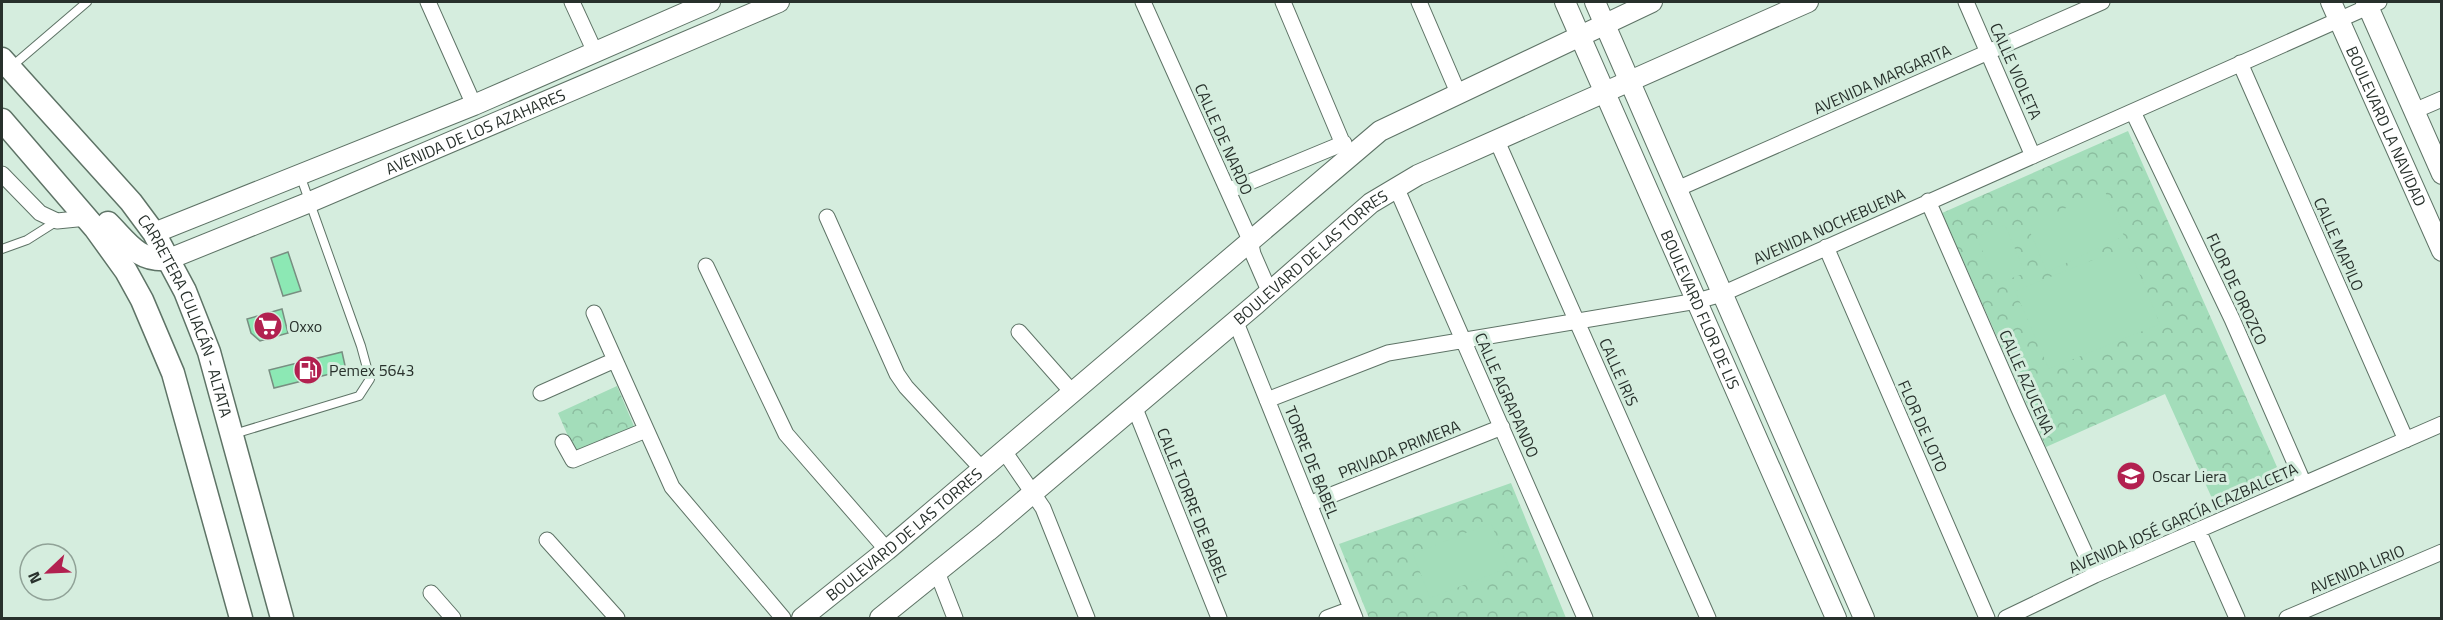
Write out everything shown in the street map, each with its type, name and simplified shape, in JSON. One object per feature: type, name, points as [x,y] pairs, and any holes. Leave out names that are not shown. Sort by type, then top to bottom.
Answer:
[{"type":"main road","name":"CARRETERA CULIACÁN - ALTATA","points":[[6,64],[131,202],[154,233],[169,259],[196,316],[233,434],[282,618]]},
{"type":"main road","name":"CARRETERA CULIACÁN - ALTATA","points":[[2,120],[87,218],[126,271],[142,300],[173,373],[241,618]]},
{"type":"main road","points":[[87,218],[102,219],[138,254],[149,259],[169,259]]},
{"type":"street","points":[[428,2],[474,105]]},
{"type":"street","points":[[572,2],[595,52]]},
{"type":"street","name":"AVENIDA DE LOS AZAHARES","points":[[154,233],[474,105],[710,2]]},
{"type":"street","name":"AVENIDA DE LOS AZAHARES","points":[[169,259],[310,202],[779,2]]},
{"type":"street","name":"CALLE DE NARDO","points":[[1143,2],[1250,240],[1253,254],[1270,292]]},
{"type":"street","points":[[1228,191],[1346,150],[1283,2]]},
{"type":"street","points":[[1419,2],[1459,95]]},
{"type":"street","name":"BOULEVARD FLOR DE LIS","points":[[1565,2],[1836,618]]},
{"type":"street","name":"BOULEVARD FLOR DE LIS","points":[[1595,2],[1864,618]]},
{"type":"street","name":"BOULEVARD DE LAS TORRES","points":[[810,616],[1250,240],[1346,150],[1403,119],[1459,95],[1652,2]]},
{"type":"street","name":"BOULEVARD DE LAS TORRES","points":[[880,618],[1270,292],[1371,203],[1396,187],[1604,91],[1808,2]]},
{"type":"street","name":"CALLE VIOLETA","points":[[1966,2],[2033,156]]},
{"type":"street","name":"AVENIDA MARGARITA","points":[[1677,189],[2102,2]]},
{"type":"street","name":"AVENIDA NOCHEBUENA","points":[[1268,400],[1374,357],[1696,301],[1722,294],[2240,63],[2335,10],[2371,3]]},
{"type":"street","name":"BOULEVARD LA NAVIDAD","points":[[2371,3],[2442,174]]},
{"type":"street","name":"BOULEVARD LA NAVIDAD","points":[[2335,10],[2437,227],[2442,251]]},
{"type":"street","name":"CALLE MAPILO","points":[[2240,63],[2406,440]]},
{"type":"street","points":[[2414,111],[2442,99]]},
{"type":"street","name":"FLOR DE OROZCO","points":[[2133,112],[2232,319],[2304,484]]},
{"type":"street","name":"CALLE IRIS","points":[[1497,141],[1708,618]]},
{"type":"street","points":[[2,174],[40,213],[57,221],[87,218]]},
{"type":"street","name":"CALLE AGRAPANDO","points":[[1396,187],[1585,618]]},
{"type":"street","name":"CALLE AZUCENA","points":[[1928,201],[2095,575]]},
{"type":"street","points":[[827,217],[897,374],[906,387],[982,469]]},
{"type":"street","name":"FLOR DE LOTO","points":[[1826,247],[1987,618]]},
{"type":"street","points":[[706,266],[786,434],[887,550]]},
{"type":"street","points":[[594,313],[672,487],[783,618]]},
{"type":"street","name":"TORRE DE BABEL","points":[[1235,320],[1353,614]]},
{"type":"street","points":[[1019,332],[1072,392]]},
{"type":"street","points":[[541,393],[615,360]]},
{"type":"street","name":"CALLE TORRE DE BABEL","points":[[1134,406],[1219,618]]},
{"type":"street","name":"AVENIDA JOSÉ GARCÍA ICAZBALCETA","points":[[2006,618],[2095,575],[2442,424]]},
{"type":"street","name":"PRIVADA PRIMERA","points":[[1309,504],[1502,427]]},
{"type":"street","points":[[563,442],[573,460],[646,430]]},
{"type":"street","points":[[1004,451],[1043,508],[1087,618]]},
{"type":"street","points":[[2198,530],[2237,618]]},
{"type":"street","points":[[547,540],[617,618]]},
{"type":"street","name":"AVENIDA LIRIO","points":[[2287,618],[2442,552]]},
{"type":"street","points":[[937,572],[955,618]]},
{"type":"street","points":[[431,593],[453,618]]},
{"type":"street","points":[[1327,618],[1353,614]]},
{"type":"lane","points":[[6,64],[87,2]]},
{"type":"lane","points":[[233,434],[360,396],[370,379],[361,346],[300,173]]},
{"type":"lane","points":[[2,249],[27,240],[57,221]]},
{"type":"green space","points":[[2128,131],[2281,476],[2215,505],[2165,394],[2046,447],[1942,213]]},
{"type":"green space","points":[[2104,189],[2124,236],[2047,272],[2028,227]]},
{"type":"green space","points":[[2005,225],[2025,273],[1996,284],[1977,237]]},
{"type":"green space","points":[[2128,246],[2160,324],[2049,369],[2015,291]]},
{"type":"green space","points":[[617,386],[636,431],[577,457],[558,413]]},
{"type":"green space","points":[[1511,483],[1566,618],[1369,618],[1339,544]]},
{"type":"green space","points":[[1491,523],[1508,568],[1430,598],[1413,554]]},
{"type":"building","points":[[288,252],[301,291],[283,296],[271,258]]},
{"type":"building","name":"Oxxo","points":[[282,309],[288,333],[260,341],[251,333],[247,319]]},
{"type":"building","name":"Pemex 5643","points":[[342,352],[346,370],[274,388],[269,370]]},
{"type":"place","name":"Oxxo","points":[[268,326]]},
{"type":"place","name":"Pemex 5643","points":[[308,370]]},
{"type":"place","name":"Oscar Liera","points":[[2131,476]]}]
